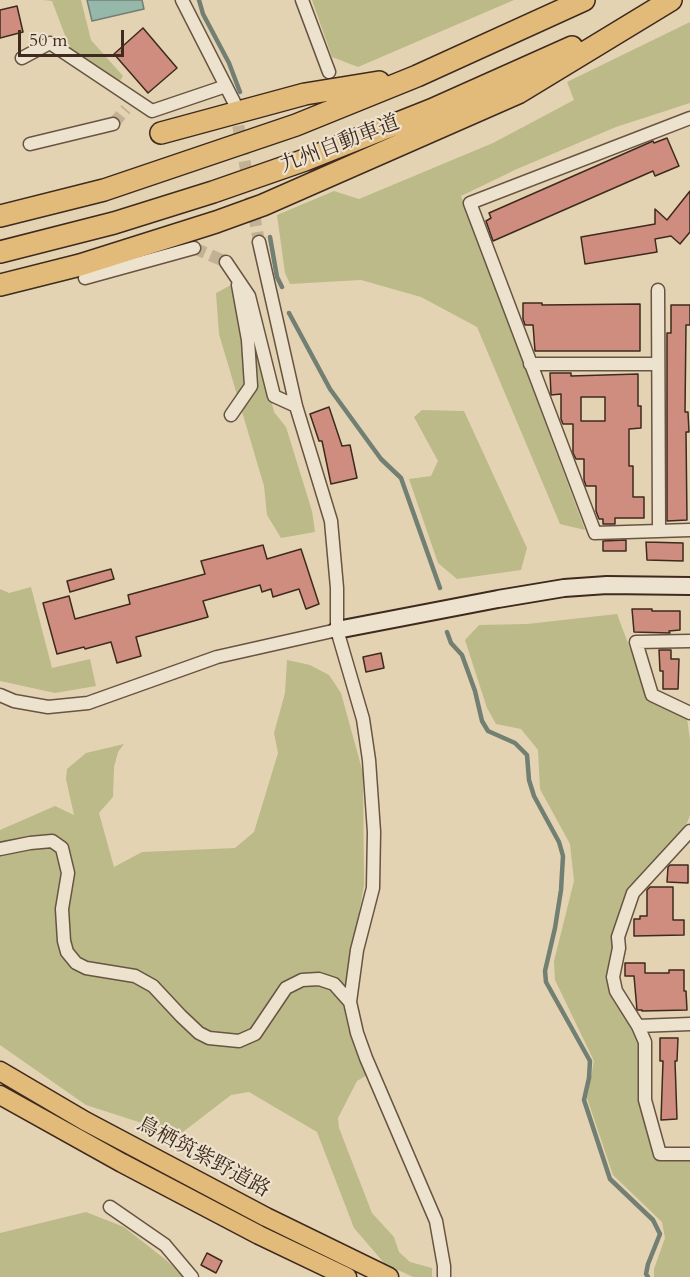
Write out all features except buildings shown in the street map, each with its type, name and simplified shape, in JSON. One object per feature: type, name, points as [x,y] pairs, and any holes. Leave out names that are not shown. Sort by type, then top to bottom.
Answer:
[{"type":"highway","name":"九州自動車道","points":[[0,216],[104,190],[296,125],[417,76],[584,0]]},
{"type":"highway","name":"九州自動車道","points":[[0,252],[125,219],[305,160],[441,105],[669,0]]},
{"type":"highway","points":[[0,285],[80,265],[263,205],[518,93],[669,0]]},
{"type":"highway","points":[[161,134],[305,94],[417,76]]},
{"type":"main road","name":"鳥栖筑紫野道路","points":[[5,1073],[85,1121],[389,1277]]},
{"type":"main road","points":[[0,1095],[248,1229],[347,1277]]},
{"type":"street","points":[[182,0],[234,102]]},
{"type":"street","points":[[302,0],[329,72]]},
{"type":"street","points":[[22,58],[50,43],[152,111],[226,86]]},
{"type":"street","points":[[126,109],[134,99]]},
{"type":"street","points":[[690,118],[470,203],[595,533],[690,530]]},
{"type":"street","points":[[30,144],[114,124]]},
{"type":"street","points":[[259,242],[296,406],[331,521],[337,588],[337,630],[363,719],[369,760],[374,832],[373,888],[357,951],[350,1002],[366,1058],[436,1221],[444,1277]]},
{"type":"street","points":[[85,278],[194,248]]},
{"type":"street","points":[[226,262],[249,297],[274,396],[296,406]]},
{"type":"street","points":[[231,415],[251,386],[249,350],[237,278]]},
{"type":"street","points":[[658,290],[659,530]]},
{"type":"street","points":[[530,364],[658,364]]},
{"type":"street","points":[[0,695],[48,707],[88,703],[217,657],[337,630],[564,588],[607,585],[690,586]]},
{"type":"street","points":[[690,641],[636,642],[652,695],[690,713]]},
{"type":"street","points":[[690,831],[633,893],[618,937],[619,948],[613,977],[616,991],[638,1026],[645,1042],[645,1100],[660,1154],[690,1154]]},
{"type":"street","points":[[0,849],[52,841],[62,848],[68,873],[62,909],[67,952],[76,963],[86,968],[135,976],[153,986],[187,1022],[199,1033],[209,1038],[239,1041],[255,1034],[286,988],[302,980],[319,979],[334,984],[350,1002]]},
{"type":"street","points":[[638,1026],[690,1024]]},
{"type":"street","points":[[110,1207],[165,1245],[192,1277]]},
{"type":"shaded area","points":[[43,0],[81,0],[91,40],[123,76],[114,90],[71,51],[52,1]]},
{"type":"shaded area","points":[[87,0],[142,0],[144,9],[92,21]]},
{"type":"shaded area","points":[[312,0],[514,0],[358,67],[332,57]]},
{"type":"shaded area","points":[[690,22],[690,103],[616,127],[517,169],[461,196],[585,530],[560,524],[477,327],[421,297],[361,280],[290,284],[285,273],[277,215],[334,191],[359,199],[493,143],[574,100],[567,82]]},
{"type":"shaded area","points":[[233,284],[251,317],[274,412],[286,427],[312,511],[315,532],[281,538],[267,515],[264,486],[219,334],[216,293]]},
{"type":"shaded area","points":[[422,410],[464,411],[527,548],[521,570],[457,579],[438,563],[409,479],[431,476],[438,461],[414,417]]},
{"type":"shaded area","points":[[31,587],[52,668],[90,659],[96,686],[55,693],[0,681],[0,589],[9,593]]},
{"type":"shaded area","points":[[617,614],[650,702],[687,718],[690,740],[690,815],[685,829],[630,891],[613,939],[610,985],[642,1042],[657,1159],[690,1158],[690,1277],[654,1277],[654,1269],[665,1238],[662,1222],[613,1175],[587,1098],[594,1061],[555,980],[554,961],[574,881],[570,844],[540,789],[538,750],[521,729],[496,724],[487,708],[465,640],[479,625],[527,624]]},
{"type":"shaded area","points":[[287,660],[310,665],[329,675],[341,693],[363,773],[364,885],[343,1004],[348,1028],[367,1075],[357,1081],[338,1118],[339,1128],[372,1213],[394,1237],[399,1252],[410,1262],[432,1268],[432,1277],[413,1277],[385,1264],[354,1228],[317,1132],[249,1092],[231,1095],[179,1135],[86,1105],[0,1045],[0,830],[55,806],[74,815],[66,779],[67,769],[86,753],[124,744],[118,752],[114,767],[113,797],[99,813],[114,867],[142,852],[235,848],[254,832],[278,753],[274,733],[285,693]]},
{"type":"shaded area","points":[[86,1212],[124,1227],[184,1277],[0,1277],[0,1233]]},
{"type":"waterway","points":[[199,0],[203,14],[229,63],[240,92]]},
{"type":"waterway","points":[[270,237],[277,277],[282,287]]},
{"type":"waterway","points":[[289,313],[330,389],[381,459],[401,478],[440,588]]},
{"type":"waterway","points":[[447,632],[451,643],[462,655],[475,691],[482,721],[488,731],[515,743],[527,755],[529,780],[534,796],[559,842],[563,856],[561,890],[545,971],[546,982],[590,1061],[584,1100],[610,1179],[653,1220],[660,1234],[648,1264],[646,1274],[648,1277]]},
{"type":"tunnel","points":[[235,108],[259,242]]},
{"type":"tunnel","points":[[113,124],[126,109]]},
{"type":"tunnel","points":[[194,248],[226,262]]}]
